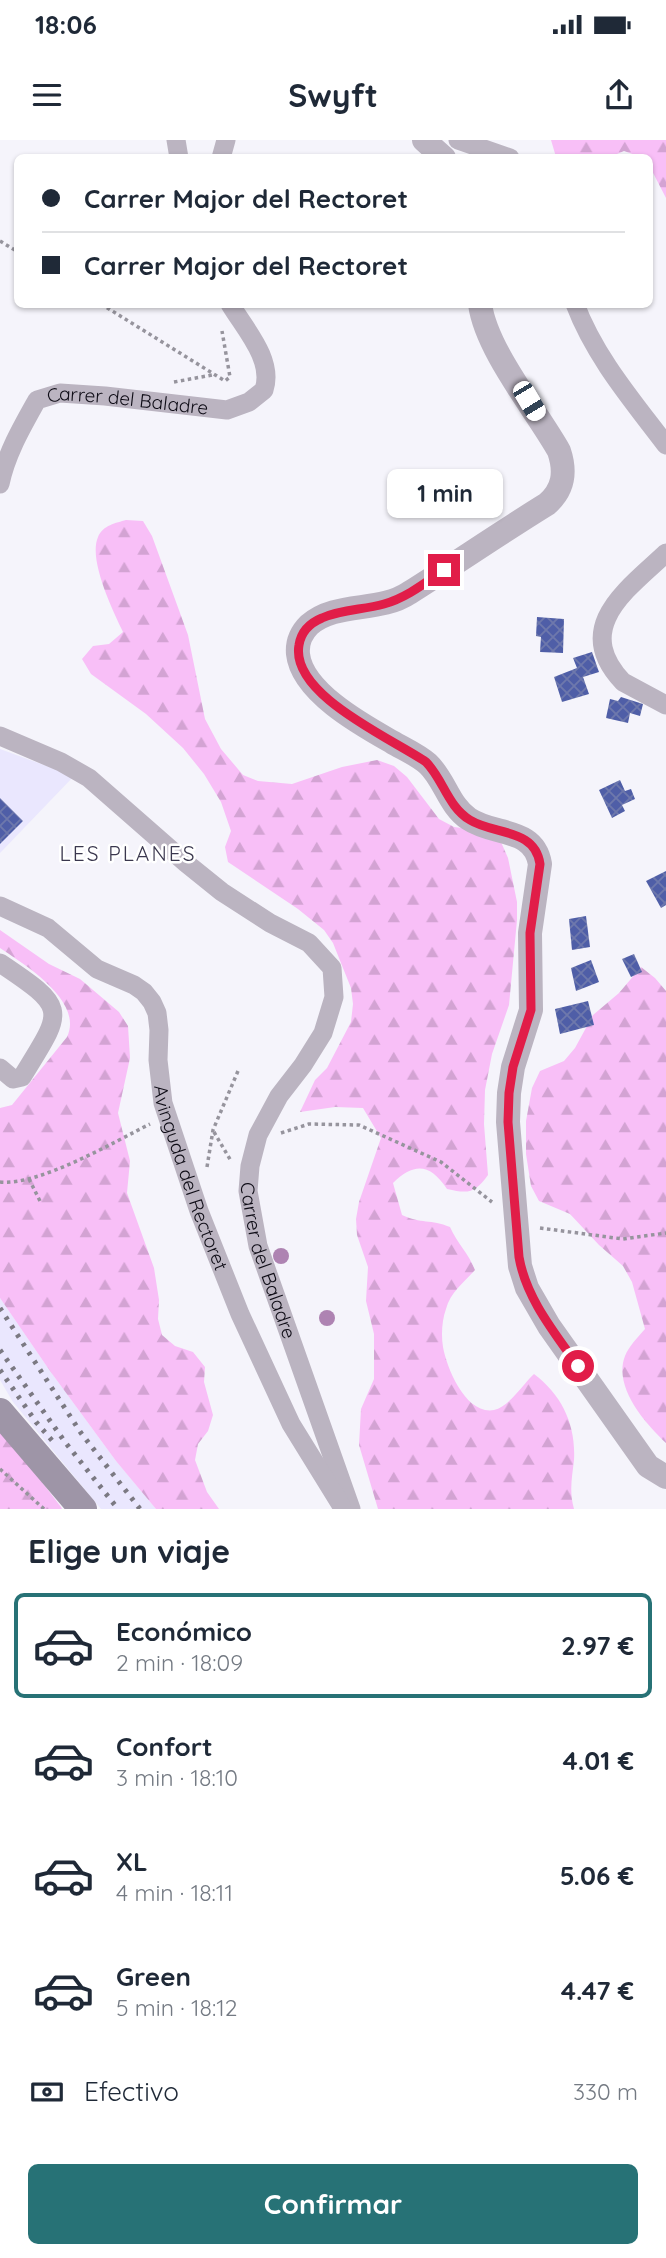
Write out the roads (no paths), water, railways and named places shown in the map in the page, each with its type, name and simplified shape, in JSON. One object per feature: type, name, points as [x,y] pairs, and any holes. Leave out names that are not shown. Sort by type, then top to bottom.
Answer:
[{"type":"main road","points":[[0,1412],[83,1509]]},
{"type":"street","points":[[424,140],[440,154]]},
{"type":"street","points":[[458,140],[498,154]]},
{"type":"street","name":"Carrer del Baladre","points":[[0,484],[19,433],[37,400],[60,393],[227,410],[248,402],[264,390],[267,372],[264,362],[232,308]]},
{"type":"street","points":[[481,308],[491,341],[559,451],[564,472],[559,491],[547,504],[405,596],[376,607],[342,611],[311,624],[303,632],[298,651],[303,669],[318,691],[331,703],[426,762],[460,813],[474,822],[528,841],[539,853],[540,864],[530,933],[532,999],[529,1021],[513,1067],[509,1093],[508,1122],[520,1266],[533,1300],[549,1326],[648,1466],[666,1477]]},
{"type":"street","points":[[577,308],[584,327],[605,363],[666,445]]},
{"type":"street","points":[[666,553],[617,598],[608,610],[603,632],[606,654],[617,677],[666,705]]},
{"type":"street","name":"Carrer del Baladre","points":[[0,736],[61,762],[89,778],[222,892],[270,923],[309,943],[332,968],[334,997],[323,1033],[279,1096],[258,1135],[250,1166],[248,1191],[258,1246],[351,1509]]},
{"type":"street","name":"Avinguda del Rectoret","points":[[0,906],[48,929],[97,969],[134,985],[144,992],[157,1013],[158,1060],[163,1103],[199,1211],[240,1314],[291,1423],[343,1509]]},
{"type":"street","points":[[0,963],[42,992],[49,1000],[54,1014],[50,1031],[22,1077],[13,1079],[0,1068]]},
{"type":"railway","points":[[0,1308],[81,1433],[140,1509]]},
{"type":"railway","points":[[0,1350],[65,1442],[118,1509]]},
{"type":"railway","points":[[0,1370],[36,1422],[56,1445]]},
{"type":"district","name":"LES PLANES","points":[[128,853]]}]
